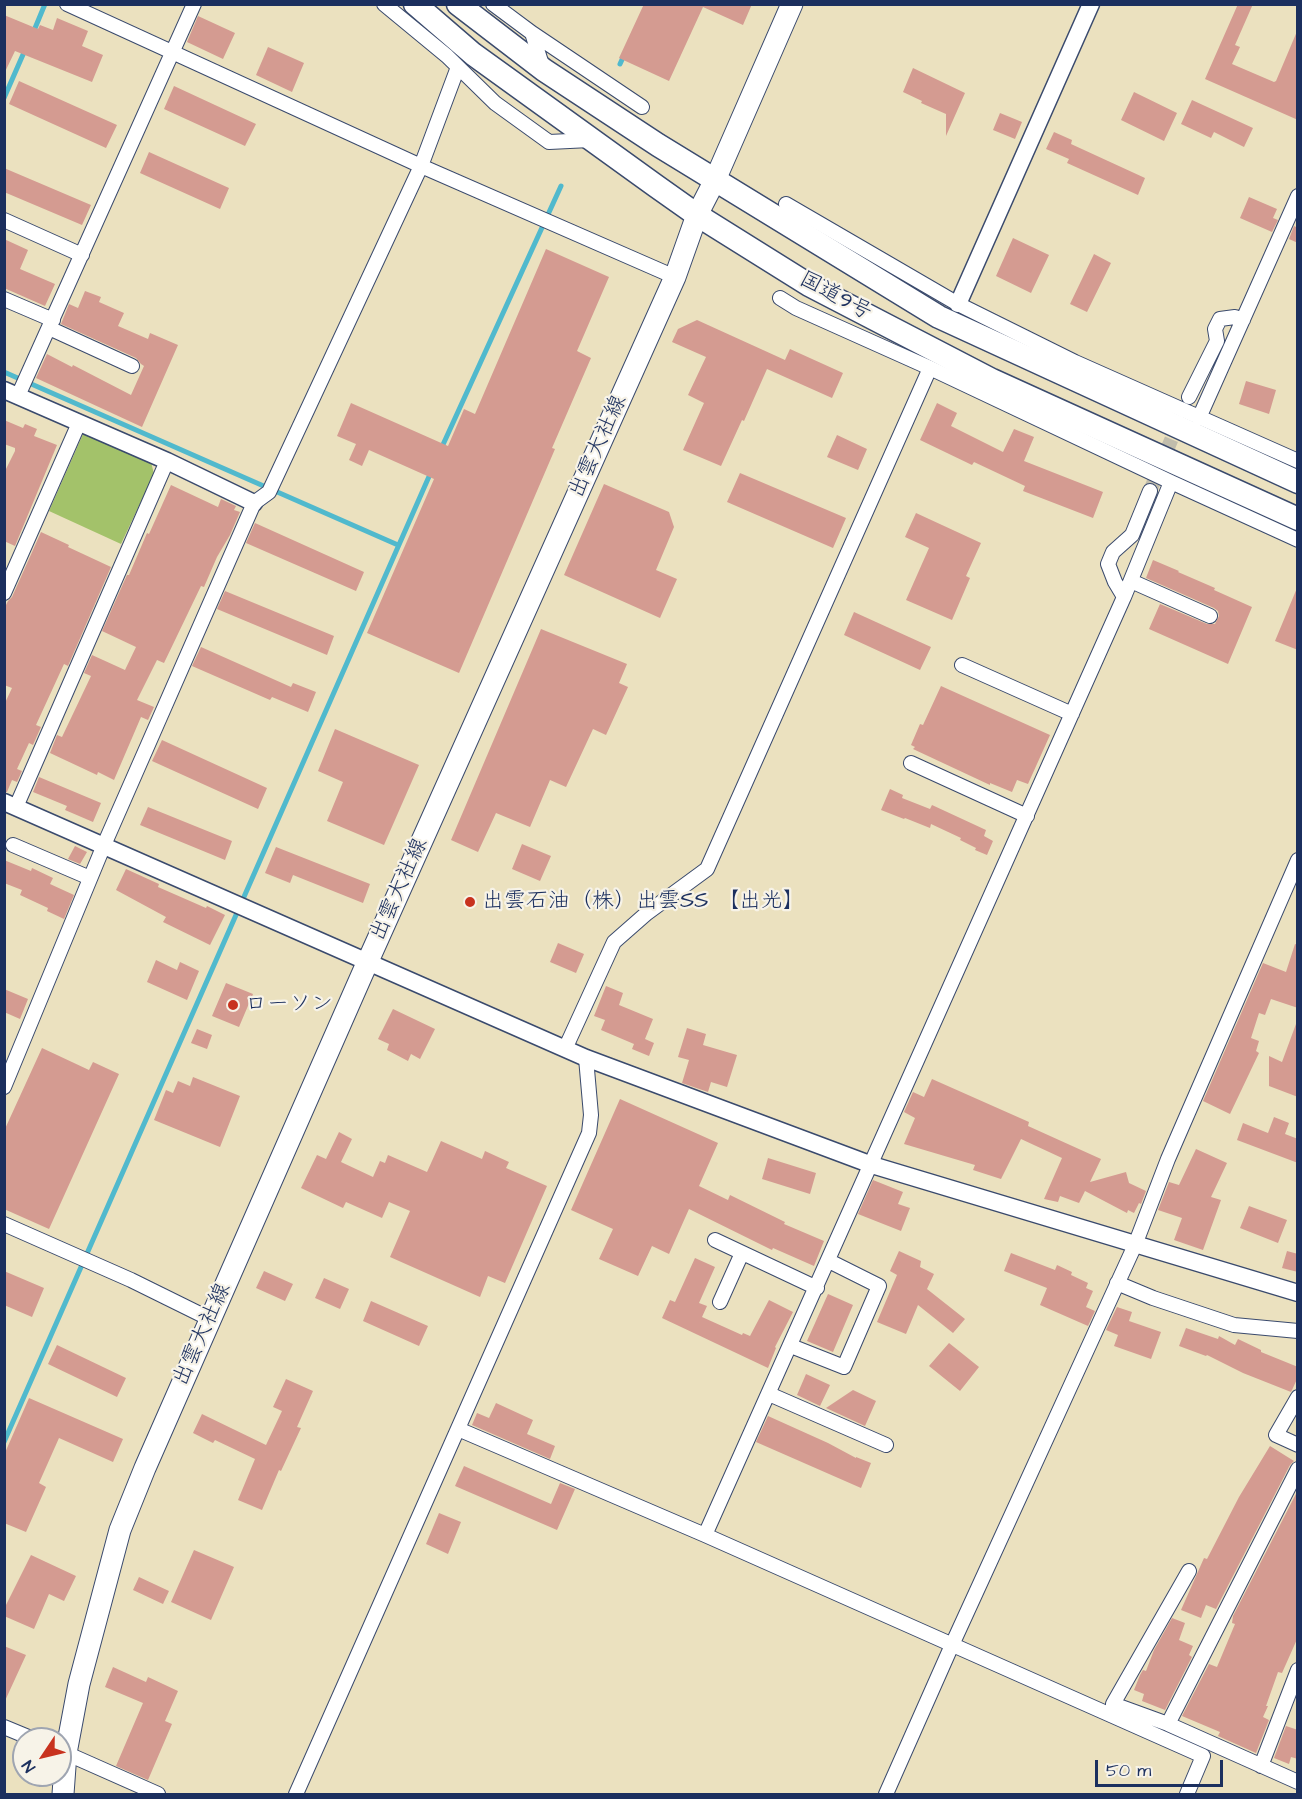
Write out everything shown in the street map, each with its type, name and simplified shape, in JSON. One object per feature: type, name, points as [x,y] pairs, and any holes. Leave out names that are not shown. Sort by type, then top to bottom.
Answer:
[{"type":"highway","name":"国道9号","points":[[415,4],[473,54],[697,215],[809,285],[992,380],[1298,519]]},
{"type":"highway","name":"国道9号","points":[[458,4],[544,70],[715,180],[788,215],[939,317],[1298,482]]},
{"type":"main road","name":"出雲大社線","points":[[69,1727],[120,1530],[169,1410],[675,277],[697,215],[715,180],[792,4]]},
{"type":"street","points":[[67,4],[421,166],[675,277]]},
{"type":"street","points":[[194,4],[51,324],[11,393],[167,461],[254,503]]},
{"type":"street","points":[[384,4],[458,67],[495,103],[549,142],[592,140]]},
{"type":"street","points":[[493,4],[642,107]]},
{"type":"street","points":[[958,304],[1091,4]]},
{"type":"street","points":[[532,33],[544,70]]},
{"type":"street","points":[[4,1087],[104,845],[254,503],[269,492],[421,166],[458,67]]},
{"type":"street","points":[[1199,418],[1298,196]]},
{"type":"street","points":[[788,215],[815,220]]},
{"type":"street","points":[[788,215],[815,220],[958,304],[1075,362],[1298,461]]},
{"type":"street","points":[[4,220],[82,255]]},
{"type":"street","points":[[780,298],[796,308],[1298,540]]},
{"type":"street","points":[[4,299],[132,366]]},
{"type":"street","points":[[862,312],[880,345]]},
{"type":"street","points":[[1189,397],[1216,342],[1215,329],[1220,319],[1235,317],[1243,320]]},
{"type":"street","points":[[1048,367],[1075,362]]},
{"type":"street","points":[[566,1049],[614,942],[647,913],[707,869],[930,368]]},
{"type":"street","points":[[4,593],[79,423]]},
{"type":"street","points":[[167,461],[10,805],[586,1058],[872,1165],[1298,1293]]},
{"type":"street","points":[[705,1536],[1124,597],[1171,482]]},
{"type":"street","points":[[1192,492],[1218,483]]},
{"type":"street","points":[[1124,597],[1108,564],[1113,552],[1132,536],[1150,491]]},
{"type":"street","points":[[1131,581],[1210,616]]},
{"type":"street","points":[[962,664],[1072,714]]},
{"type":"street","points":[[911,763],[1027,816]]},
{"type":"street","points":[[13,845],[90,878]]},
{"type":"street","points":[[886,1794],[1135,1245],[1168,1159],[1298,860]]},
{"type":"street","points":[[296,1794],[589,1132],[591,1115],[586,1058]]},
{"type":"street","points":[[4,1224],[131,1280],[210,1319]]},
{"type":"street","points":[[715,1240],[817,1288]]},
{"type":"street","points":[[720,1302],[742,1253]]},
{"type":"street","points":[[791,1346],[844,1367],[879,1286],[829,1262]]},
{"type":"street","points":[[1117,1283],[1153,1298],[1234,1325],[1298,1331]]},
{"type":"street","points":[[769,1394],[886,1445]]},
{"type":"street","points":[[1298,1397],[1276,1435],[1298,1445]]},
{"type":"street","points":[[458,1429],[952,1645],[1115,1711],[1203,1756],[1186,1794]]},
{"type":"street","points":[[1168,1724],[1298,1469]]},
{"type":"street","points":[[1115,1711],[1113,1704],[1189,1571]]},
{"type":"street","points":[[1261,1766],[1298,1670]]},
{"type":"street","points":[[1115,1711],[1168,1724],[1298,1782]]},
{"type":"street","points":[[72,1756],[158,1794]]},
{"type":"green space","points":[[83,434],[151,462],[154,474],[121,544],[49,511]]},
{"type":"building","points":[[644,4],[752,4],[743,25],[703,7],[669,81],[619,58]]},
{"type":"building","points":[[1238,4],[1253,4],[1235,45],[1240,47],[1232,64],[1274,82],[1298,29],[1298,120],[1205,79]]},
{"type":"building","points":[[4,15],[38,29],[40,25],[53,30],[57,18],[88,31],[82,46],[103,55],[92,82],[15,51],[4,74]]},
{"type":"building","points":[[198,16],[235,33],[223,59],[187,42]]},
{"type":"building","points":[[268,47],[304,63],[292,92],[256,75]]},
{"type":"building","points":[[913,68],[965,93],[946,136],[946,114],[903,92]]},
{"type":"building","points":[[19,81],[117,125],[106,148],[9,104]]},
{"type":"building","points":[[174,86],[256,124],[245,146],[164,109]]},
{"type":"building","points":[[1134,92],[1177,113],[1164,141],[1121,120]]},
{"type":"building","points":[[1192,100],[1253,128],[1244,147],[1214,132],[1211,138],[1181,124]]},
{"type":"building","points":[[1000,113],[1022,122],[1015,139],[993,130]]},
{"type":"building","points":[[1054,132],[1072,140],[1071,144],[1145,178],[1138,195],[1067,163],[1069,159],[1046,149]]},
{"type":"building","points":[[149,152],[229,188],[220,209],[140,173]]},
{"type":"building","points":[[4,168],[91,205],[82,225],[4,192]]},
{"type":"building","points":[[1249,197],[1277,209],[1273,218],[1278,220],[1272,232],[1240,218]]},
{"type":"building","points":[[1294,226],[1298,228],[1298,243],[1289,239]]},
{"type":"building","points":[[1013,238],[1049,255],[1031,293],[996,276]]},
{"type":"building","points":[[4,239],[28,250],[20,269],[55,284],[45,306],[4,288]]},
{"type":"building","points":[[546,249],[609,277],[577,351],[591,358],[552,448],[555,449],[459,673],[367,633],[434,479],[369,450],[362,466],[349,460],[356,444],[337,436],[351,403],[448,446],[464,409],[475,414]]},
{"type":"building","points":[[1094,254],[1111,263],[1087,312],[1070,304]]},
{"type":"building","points":[[85,291],[101,297],[99,302],[124,313],[118,326],[148,339],[150,333],[178,345],[142,427],[36,378],[47,354],[131,395],[144,366],[136,358],[61,324],[69,304],[78,308]]},
{"type":"building","points":[[697,320],[785,360],[790,349],[843,373],[832,398],[767,369],[721,466],[683,450],[704,403],[688,395],[706,357],[672,342],[678,329]]},
{"type":"building","points":[[1246,381],[1276,390],[1269,414],[1239,404]]},
{"type":"building","points":[[937,403],[957,413],[951,426],[1003,452],[1014,429],[1034,437],[1024,461],[1103,492],[1093,518],[1023,491],[1025,486],[974,462],[972,465],[920,440]]},
{"type":"building","points":[[4,420],[23,428],[25,424],[37,429],[34,436],[57,445],[15,546],[4,541],[4,473],[15,448],[4,444]]},
{"type":"building","points":[[837,435],[867,449],[858,470],[827,457]]},
{"type":"building","points":[[740,473],[846,518],[833,548],[727,502]]},
{"type":"building","points":[[604,484],[669,512],[674,527],[656,570],[677,579],[660,618],[564,575]]},
{"type":"building","points":[[171,485],[218,507],[221,499],[236,506],[234,510],[240,512],[164,663],[157,660],[137,700],[154,707],[148,720],[141,717],[114,780],[98,772],[97,775],[50,753],[57,735],[62,737],[91,676],[84,673],[92,655],[125,670],[136,647],[102,631]]},
{"type":"building","points":[[916,513],[981,543],[966,576],[970,578],[952,620],[906,600],[929,548],[905,537]]},
{"type":"building","points":[[255,523],[364,572],[356,591],[246,543]]},
{"type":"building","points":[[41,532],[111,567],[68,666],[64,664],[36,725],[41,727],[33,745],[29,743],[17,769],[22,771],[17,782],[12,780],[7,792],[4,792],[4,705],[12,688],[4,685],[4,609],[12,597]]},
{"type":"building","points":[[1153,560],[1252,607],[1228,664],[1149,629],[1160,604],[1207,624],[1215,624],[1219,616],[1218,611],[1214,608],[1146,578]]},
{"type":"building","points":[[1298,588],[1298,650],[1275,641]]},
{"type":"building","points":[[225,591],[334,636],[327,655],[217,609]]},
{"type":"building","points":[[854,612],[931,647],[920,670],[844,635]]},
{"type":"building","points":[[541,629],[627,664],[619,683],[628,687],[606,735],[593,729],[566,787],[550,780],[530,827],[496,813],[478,852],[451,840]]},
{"type":"building","points":[[201,647],[291,687],[293,683],[316,692],[308,712],[272,697],[270,700],[192,666]]},
{"type":"building","points":[[941,686],[1050,735],[1028,784],[1017,780],[1012,792],[990,783],[990,785],[913,749],[915,747],[911,745],[920,724],[923,725]]},
{"type":"building","points":[[335,729],[419,765],[384,845],[327,821],[343,782],[318,771]]},
{"type":"building","points":[[162,740],[267,788],[258,809],[152,761]]},
{"type":"building","points":[[39,777],[101,803],[93,822],[65,810],[67,806],[33,792]]},
{"type":"building","points":[[890,789],[903,795],[902,798],[930,809],[932,805],[986,830],[984,836],[993,841],[987,855],[975,850],[976,848],[960,840],[961,838],[931,824],[930,828],[881,810]]},
{"type":"building","points":[[148,807],[232,841],[225,860],[140,825]]},
{"type":"building","points":[[522,844],[551,856],[540,881],[512,869]]},
{"type":"building","points":[[75,846],[87,852],[80,864],[68,859]]},
{"type":"building","points":[[276,847],[370,884],[363,903],[293,875],[290,883],[265,873]]},
{"type":"building","points":[[4,860],[31,871],[32,868],[53,878],[50,884],[74,895],[64,919],[47,911],[48,908],[20,895],[22,890],[4,883]]},
{"type":"building","points":[[126,869],[159,884],[158,887],[225,915],[210,945],[163,922],[166,917],[116,890]]},
{"type":"building","points":[[558,943],[584,954],[576,973],[550,962]]},
{"type":"building","points":[[1295,944],[1298,945],[1298,1008],[1271,999],[1265,1015],[1259,1013],[1251,1038],[1259,1041],[1256,1051],[1259,1053],[1230,1114],[1203,1101],[1263,963],[1286,972]]},
{"type":"building","points":[[156,960],[177,970],[180,962],[199,971],[187,1000],[147,982]]},
{"type":"building","name":"ローソン","points":[[226,983],[253,994],[239,1027],[212,1016]]},
{"type":"building","points":[[606,986],[623,993],[619,1005],[653,1019],[645,1039],[654,1043],[649,1056],[632,1049],[634,1044],[601,1030],[605,1020],[594,1016]]},
{"type":"building","points":[[4,989],[28,999],[20,1019],[4,1012]]},
{"type":"building","points":[[393,1009],[435,1029],[420,1059],[411,1054],[408,1061],[387,1050],[389,1044],[378,1039]]},
{"type":"building","points":[[1296,1024],[1298,1024],[1298,1097],[1269,1086],[1269,1056],[1282,1062]]},
{"type":"building","points":[[687,1028],[706,1034],[703,1045],[737,1055],[727,1087],[711,1082],[708,1092],[682,1083],[689,1060],[678,1057]]},
{"type":"building","points":[[197,1029],[212,1035],[207,1049],[191,1043]]},
{"type":"building","points":[[42,1048],[89,1070],[93,1062],[119,1074],[49,1229],[4,1209],[4,1131]]},
{"type":"building","points":[[193,1077],[240,1096],[220,1147],[154,1120],[166,1090],[173,1093],[178,1081],[190,1086]]},
{"type":"building","points":[[932,1079],[1029,1122],[1028,1126],[1101,1159],[1090,1182],[1126,1172],[1129,1183],[1146,1191],[1141,1204],[1139,1203],[1134,1213],[1128,1210],[1127,1213],[1085,1191],[1079,1203],[1060,1196],[1058,1202],[1044,1199],[1062,1158],[1021,1139],[1001,1179],[973,1170],[975,1165],[904,1144],[915,1118],[904,1112],[913,1092],[924,1097]]},
{"type":"building","points":[[620,1099],[718,1143],[699,1186],[728,1200],[730,1195],[785,1222],[784,1224],[824,1241],[814,1266],[773,1248],[772,1250],[689,1209],[669,1254],[652,1246],[638,1276],[599,1259],[613,1229],[571,1210]]},
{"type":"building","points":[[1274,1117],[1289,1123],[1285,1134],[1298,1139],[1298,1163],[1237,1140],[1243,1123],[1268,1133]]},
{"type":"building","points":[[339,1132],[352,1139],[341,1162],[373,1177],[380,1161],[385,1163],[388,1155],[427,1172],[441,1141],[482,1159],[485,1151],[509,1162],[506,1168],[547,1186],[505,1283],[488,1276],[480,1297],[390,1257],[410,1211],[389,1202],[382,1218],[346,1202],[343,1208],[301,1188],[317,1155],[326,1159]]},
{"type":"building","points":[[1196,1149],[1227,1163],[1211,1197],[1221,1200],[1203,1250],[1174,1240],[1182,1218],[1158,1210],[1169,1182],[1179,1185]]},
{"type":"building","points":[[768,1158],[816,1173],[810,1194],[762,1179]]},
{"type":"building","points":[[873,1180],[903,1192],[898,1204],[910,1208],[901,1231],[858,1214]]},
{"type":"building","points":[[1249,1206],[1287,1220],[1278,1243],[1240,1228]]},
{"type":"building","points":[[899,1251],[921,1261],[920,1267],[934,1274],[927,1289],[965,1319],[953,1333],[918,1305],[906,1334],[877,1322],[897,1275],[890,1271]]},
{"type":"building","points":[[1287,1251],[1298,1254],[1298,1272],[1282,1268]]},
{"type":"building","points":[[1011,1253],[1055,1270],[1057,1265],[1088,1283],[1086,1288],[1093,1291],[1086,1307],[1095,1311],[1088,1326],[1040,1305],[1047,1288],[1004,1271]]},
{"type":"building","points":[[695,1258],[715,1267],[699,1303],[707,1306],[702,1317],[742,1335],[743,1333],[750,1336],[769,1300],[793,1312],[775,1347],[768,1368],[662,1318],[670,1300],[675,1302]]},
{"type":"building","points":[[4,1271],[44,1288],[32,1317],[4,1305]]},
{"type":"building","points":[[264,1271],[293,1284],[285,1301],[256,1288]]},
{"type":"building","points":[[324,1278],[349,1289],[340,1309],[315,1298]]},
{"type":"building","points":[[828,1294],[853,1305],[833,1352],[807,1341]]},
{"type":"building","points":[[371,1301],[428,1326],[419,1346],[363,1321]]},
{"type":"building","points":[[1117,1307],[1132,1312],[1129,1321],[1161,1332],[1151,1359],[1114,1346],[1118,1335],[1106,1330]]},
{"type":"building","points":[[1186,1328],[1218,1339],[1219,1336],[1235,1345],[1238,1339],[1261,1352],[1298,1367],[1298,1377],[1291,1392],[1243,1373],[1207,1355],[1179,1346]]},
{"type":"building","points":[[949,1343],[979,1367],[960,1391],[929,1366]]},
{"type":"building","points":[[57,1345],[126,1378],[117,1397],[48,1364]]},
{"type":"building","points":[[806,1374],[830,1385],[820,1406],[797,1395]]},
{"type":"building","points":[[286,1379],[313,1391],[297,1427],[301,1428],[281,1471],[279,1470],[262,1510],[238,1500],[255,1459],[215,1440],[213,1443],[193,1433],[202,1414],[266,1445],[282,1411],[273,1407]]},
{"type":"building","points":[[853,1390],[876,1401],[865,1426],[826,1408]]},
{"type":"building","points":[[29,1398],[123,1439],[113,1462],[59,1438],[39,1483],[46,1487],[26,1532],[4,1523],[4,1455]]},
{"type":"building","points":[[496,1403],[533,1420],[527,1434],[555,1446],[550,1459],[472,1425],[477,1413],[489,1418]]},
{"type":"building","points":[[768,1416],[871,1463],[861,1488],[756,1442]]},
{"type":"building","points":[[1270,1446],[1294,1461],[1216,1609],[1206,1605],[1201,1618],[1181,1610],[1204,1558],[1207,1559],[1239,1497]]},
{"type":"building","points":[[464,1466],[551,1504],[560,1483],[575,1489],[557,1530],[455,1486]]},
{"type":"building","points":[[1298,1490],[1298,1637],[1282,1673],[1278,1672],[1263,1717],[1269,1720],[1256,1753],[1218,1736],[1220,1732],[1182,1716],[1209,1664],[1217,1667],[1235,1624],[1232,1623],[1233,1616]]},
{"type":"building","points":[[439,1513],[461,1522],[448,1554],[426,1544]]},
{"type":"building","points":[[194,1550],[234,1567],[211,1620],[171,1602]]},
{"type":"building","points":[[31,1555],[76,1576],[64,1601],[49,1594],[34,1629],[4,1616],[4,1609]]},
{"type":"building","points":[[139,1577],[169,1591],[163,1604],[133,1590]]},
{"type":"building","points":[[1172,1618],[1185,1623],[1179,1640],[1193,1646],[1189,1655],[1192,1657],[1165,1710],[1142,1701],[1144,1694],[1134,1690]]},
{"type":"building","points":[[4,1646],[26,1655],[4,1703]]},
{"type":"building","points":[[113,1667],[146,1682],[148,1677],[178,1691],[165,1721],[172,1724],[148,1780],[116,1766],[143,1703],[105,1687]]},
{"type":"building","points":[[1286,1726],[1298,1730],[1298,1759],[1291,1757],[1289,1764],[1274,1758]]},
{"type":"waterway","points":[[33,33],[45,4]]},
{"type":"waterway","points":[[4,98],[25,50]]},
{"type":"waterway","points":[[620,64],[625,53]]},
{"type":"waterway","points":[[441,449],[561,186]]},
{"type":"waterway","points":[[4,372],[398,545]]},
{"type":"waterway","points":[[4,1442],[431,472]]},
{"type":"tunnel","points":[[1150,491],[1179,421]]},
{"type":"place","name":"出雲石油（株）出雲SS 【出光】","points":[[470,902]]},
{"type":"place","name":"ローソン","points":[[233,1005]]}]
